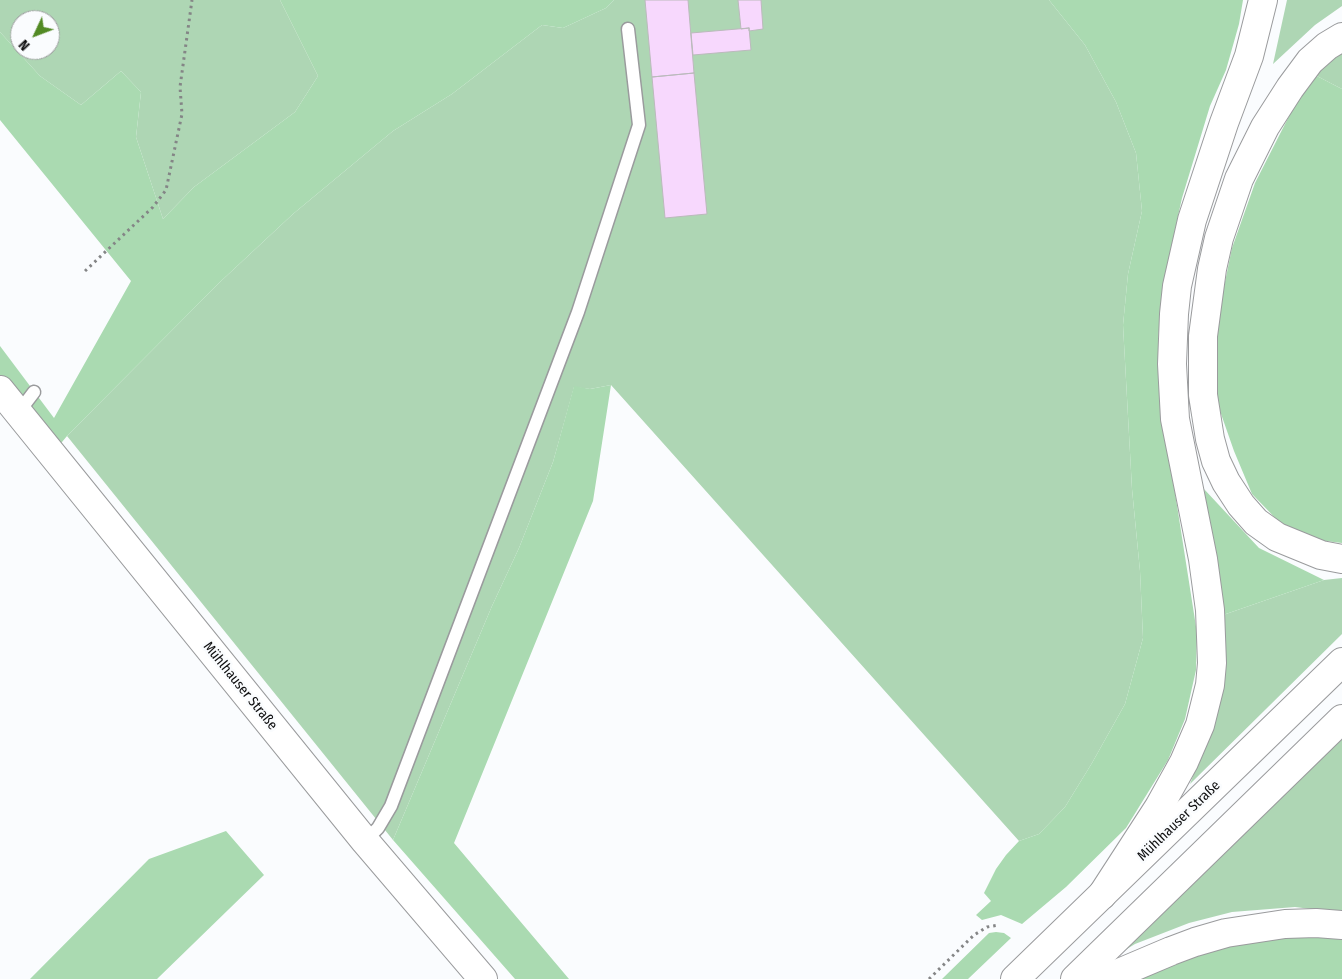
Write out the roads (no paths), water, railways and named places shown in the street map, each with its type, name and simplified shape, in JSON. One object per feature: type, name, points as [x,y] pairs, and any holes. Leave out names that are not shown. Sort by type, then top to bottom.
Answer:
[{"type":"main road","points":[[1102,895],[1159,807],[1184,762],[1200,725],[1210,685],[1212,663],[1210,610],[1203,559],[1175,419],[1172,364],[1174,314],[1177,286],[1192,220],[1248,56],[1264,0]]},
{"type":"main road","points":[[1342,37],[1310,60],[1265,127],[1239,179],[1224,223],[1212,269],[1203,336],[1202,365],[1203,395],[1210,439],[1216,462],[1240,505],[1256,522],[1277,537],[1321,555],[1342,559]]},
{"type":"main road","name":"Mühlhauser Straße","points":[[0,390],[26,402],[366,841],[483,979]]},
{"type":"main road","name":"Mühlhauser Straße","points":[[1015,979],[1342,662]]},
{"type":"main road","points":[[1075,979],[1342,719]]},
{"type":"main road","points":[[1106,979],[1170,951],[1226,933],[1285,924],[1316,922],[1342,925]]},
{"type":"lane","points":[[366,841],[378,828],[391,806],[578,312],[639,125],[628,29]]}]
